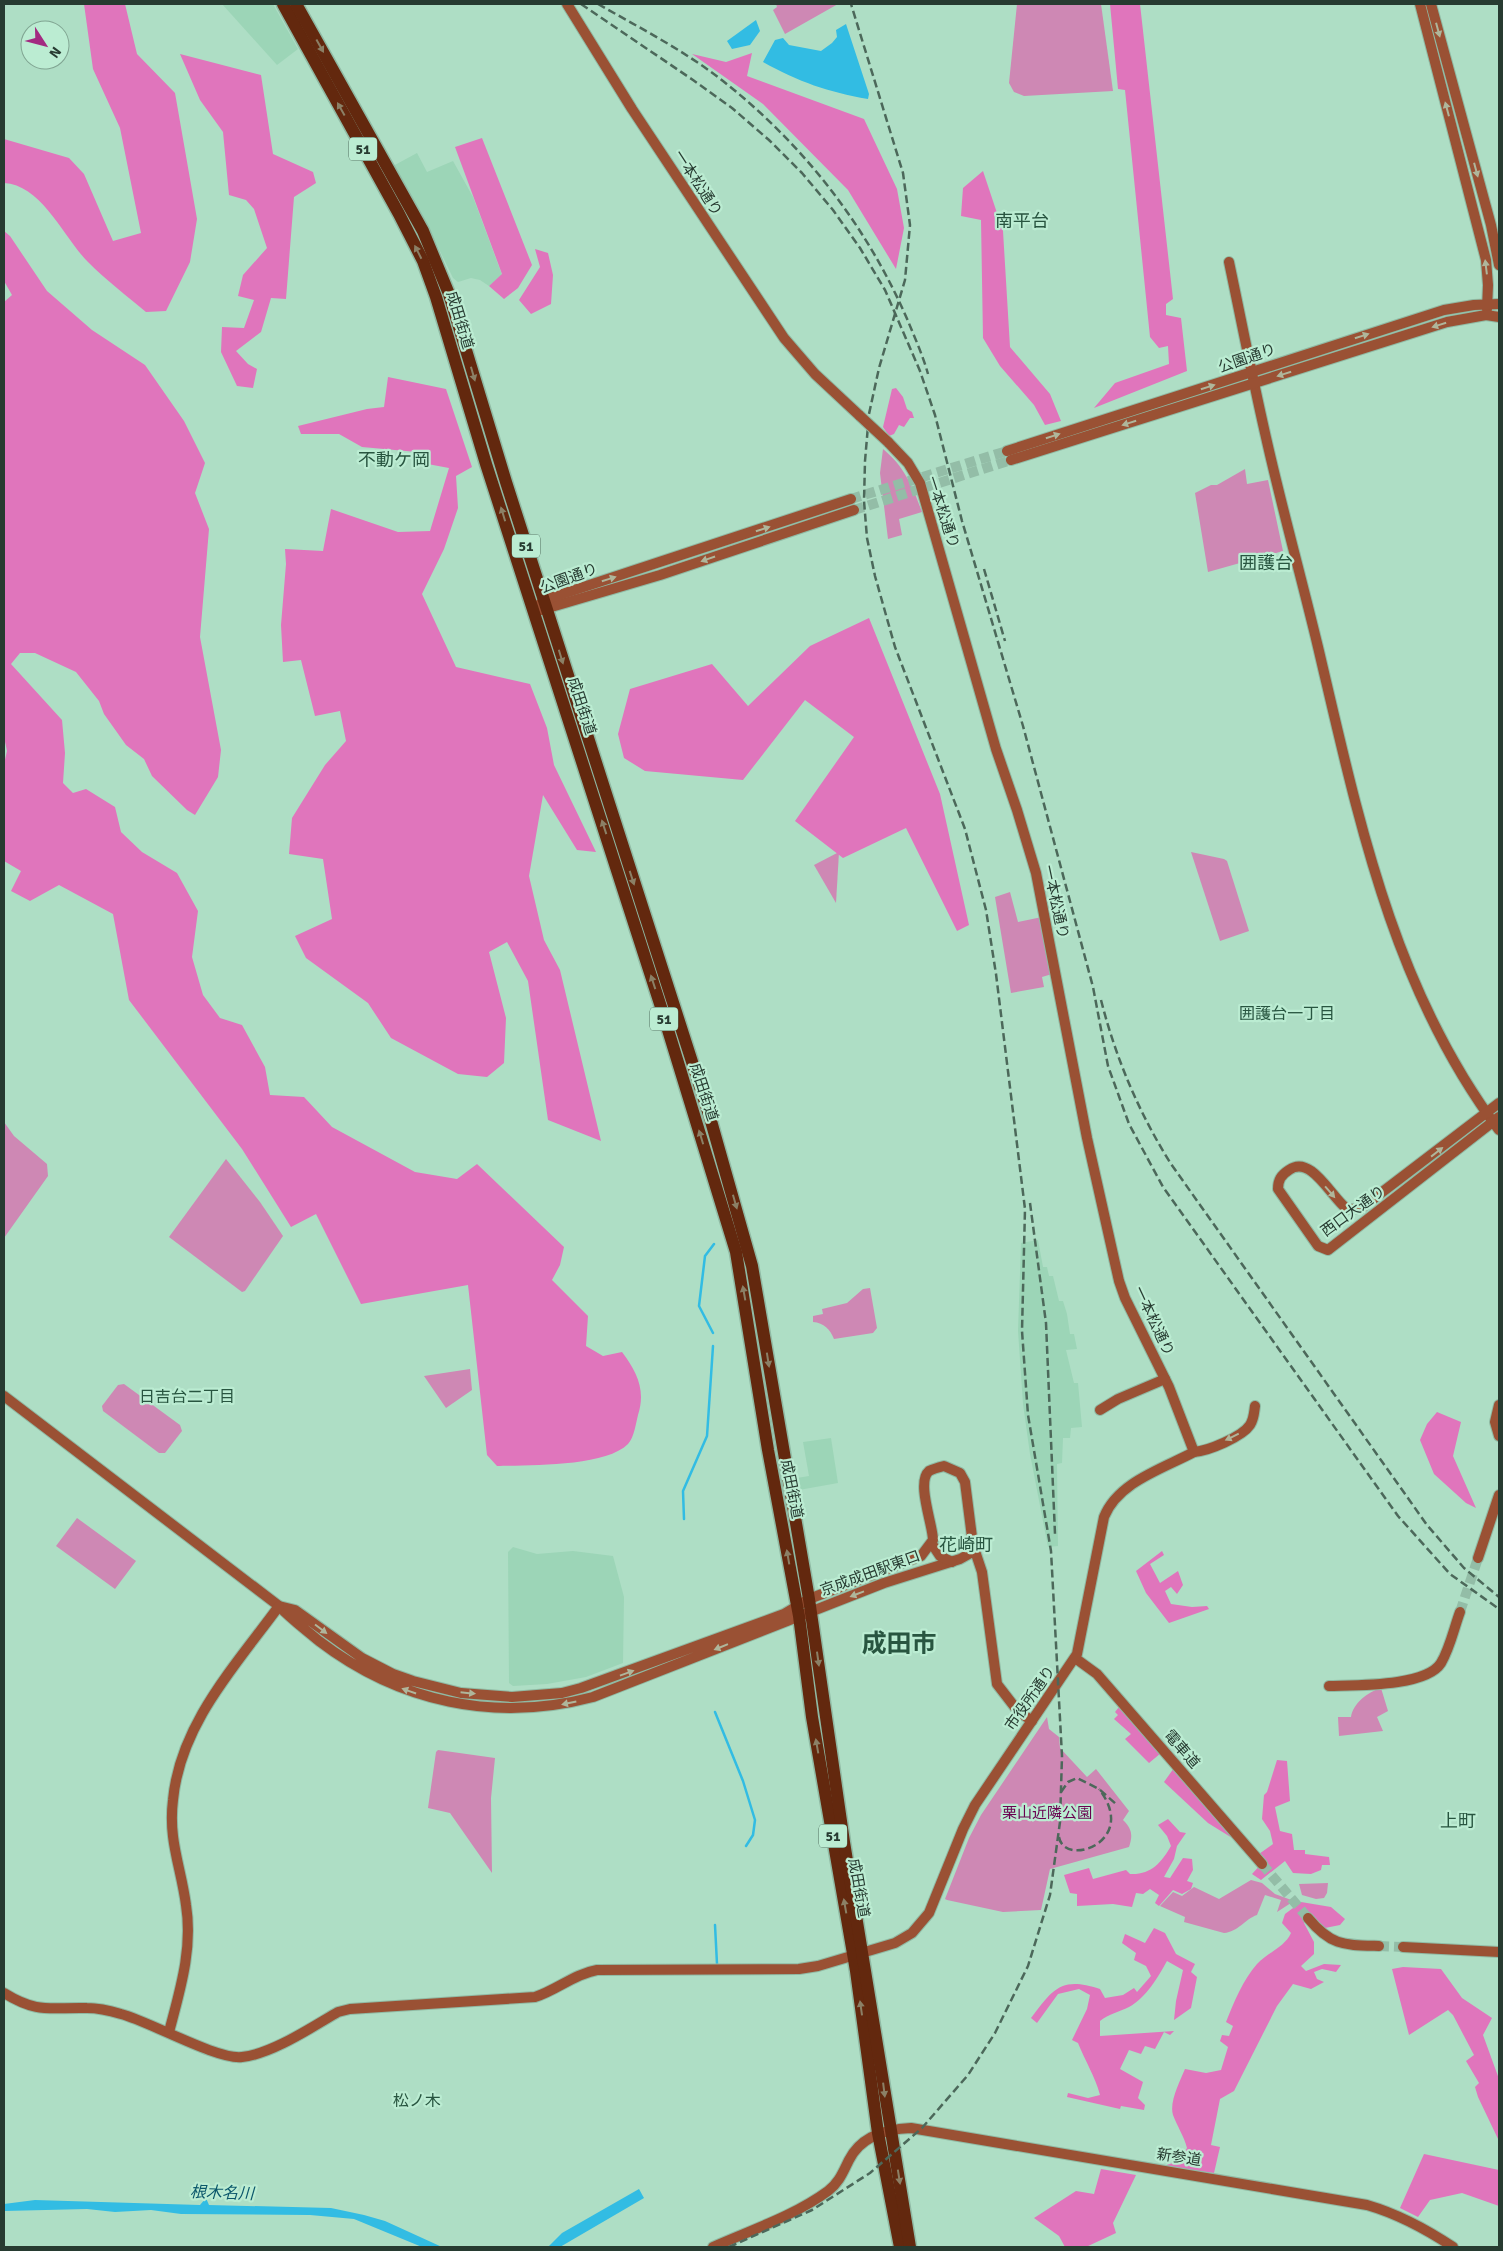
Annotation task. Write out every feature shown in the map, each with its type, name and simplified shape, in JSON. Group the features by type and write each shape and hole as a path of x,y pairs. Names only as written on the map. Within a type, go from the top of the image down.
{"highway":[{"name":"成田街道","path":"283,4 399,214 423,261 436,297 533,611 646,959 736,1252 768,1450 804,1608"},
{"name":"成田街道","path":"296,4 423,231 439,268 457,318 545,605 711,1121 745,1239 756,1286 804,1608 812,1717 891,2129 910,2247"},
{"name":"成田街道","path":"858,1952 878,2133 900,2247"}],"street":[{"name":"一本松通り","path":"566,4 632,109 784,338 815,374 908,463 920,483 994,740 1026,837 1059,988 1087,1138 1119,1281 1124,1298 1165,1379 1194,1452"},
{"path":"1420,4 1486,260 1488,303 1486,315"},
{"path":"1431,4 1491,224 1499,266"},
{"path":"1229,262 1251,372 1355,803 1382,900 1411,976 1434,1024 1495,1120"},
{"name":"公園通り","path":"1499,304 1488,303 1444,310 1251,372 1009,456 1254,383 1447,322 1486,315 1499,316"},
{"name":"公園通り","path":"533,611 545,605 852,505"},
{"name":"西口大通り","path":"1495,1120 1360,1209 1347,1209 1312,1171 1302,1166 1293,1167 1282,1175 1278,1189 1318,1246 1328,1250 1495,1120 1499,1103"},
{"path":"1100,1410 1118,1399 1165,1379"},
{"path":"4,1396 279,1606 289,1617 343,1659 389,1684 436,1699 507,1708 553,1706 593,1697 804,1608"},
{"path":"1499,1405 1495,1422 1499,1436"},
{"name":"市役所通り","path":"4,1993 20,2003 33,2007 56,2010 89,2007 121,2014 222,2054 242,2057 267,2050 338,2012 350,2009 535,1997 554,1989 574,1977 597,1970 799,1968 818,1966 858,1952 895,1943 907,1937 924,1921 934,1902 970,1815 1075,1658 1104,1517 1109,1507 1126,1488 1194,1452 1203,1452 1242,1432 1251,1423 1255,1406"},
{"name":"京成成田駅東口","path":"804,1608 926,1553 932,1544 933,1537 924,1481 930,1471 944,1466 960,1473 964,1478 973,1545"},
{"path":"1478,1558 1499,1495"},
{"path":"932,1544 940,1556 956,1561 968,1559 974,1562 982,1572"},
{"path":"956,1561 969,1554 973,1545"},
{"path":"973,1545 982,1572 997,1684 1017,1710 1032,1721"},
{"name":"京成成田駅東口","path":"804,1608 927,1568 956,1561"},
{"path":"169,2032 182,1983 188,1942 186,1905 173,1850 172,1833 172,1800 179,1766 193,1732 212,1698 279,1606"},
{"path":"1329,1686 1371,1685 1406,1680 1432,1672 1443,1660 1460,1612"},
{"name":"電車道","path":"1075,1658 1096,1674 1262,1864"},
{"path":"1308,1918 1318,1931 1332,1941 1354,1946 1379,1946"},
{"path":"1403,1947 1499,1952"},
{"name":"新参道","path":"878,2133 891,2129 926,2129 1367,2204 1418,2225 1453,2247"},
{"path":"713,2247 795,2210 829,2191 839,2180 856,2150 878,2133"}],"shaded area":[{"path":"84,4 125,4 137,54 175,93 197,219 190,262 166,311 146,312 88,262 51,214 30,193 18,186 4,183 4,139 69,158 84,174 113,241 141,233 120,128 93,69"},
{"path":"222,4 273,4 298,49 277,65"},
{"path":"1110,4 1140,4 1173,299 1166,304 1166,315 1181,318 1187,371 1094,408 1115,383 1169,364 1168,346 1159,348 1150,337 1125,90 1118,89"},
{"path":"752,53 747,76 864,119 897,189 904,228 896,269 848,190 763,104 692,54 726,62"},
{"path":"180,54 261,75 273,154 313,172 316,183 294,197 286,299 271,298 261,332 236,351 248,364 257,369 253,388 237,386 221,352 222,327 244,328 254,300 238,296 243,275 267,248 254,209 246,200 229,195 223,132 200,100"},
{"path":"482,138 532,265 518,288 504,299 489,286 502,274 455,147"},
{"path":"417,153 427,172 453,161 473,197 502,275 489,286 480,280 471,278 458,282 453,278 422,214 393,166"},
{"path":"983,171 1003,231 1010,347 1050,394 1061,421 1045,425 1034,405 1000,366 983,338 981,220 961,216 963,188"},
{"path":"4,231 10,236 47,291 92,330 145,365 184,421 205,463 195,493 209,529 200,637 221,750 218,777 195,815 187,810 152,776 144,759 126,745 104,714 99,701 76,672 35,653 20,653 11,664 62,720 65,753 63,783 73,793 86,789 115,807 121,832 142,852 177,873 198,911 192,957 203,995 220,1018 242,1025 265,1067 270,1095 304,1097 332,1127 415,1172 457,1179 477,1164 564,1247 560,1265 552,1280 588,1316 586,1346 603,1356 622,1352 639,1382 640,1406 633,1434 628,1444 617,1452 585,1461 546,1465 497,1466 487,1455 468,1285 361,1304 316,1214 291,1227 242,1149 129,1000 113,914 59,885 30,901 11,891 21,871 4,861 4,764 7,751 4,737 4,302 12,295 4,281"},
{"path":"535,249 548,253 553,275 551,304 531,314 519,300 540,267"},
{"path":"388,377 446,389 472,467 456,476 458,508 444,549 422,594 456,667 530,684 547,728 554,765 596,852 577,850 543,795 529,876 544,940 560,970 601,1141 548,1120 528,981 507,942 489,952 506,1018 504,1063 487,1077 458,1074 391,1038 368,1003 306,958 295,936 332,919 323,859 289,854 292,818 325,765 346,741 340,711 315,716 301,660 283,662 281,625 286,564 285,549 323,551 331,509 398,532 430,531 449,468 417,462 417,452 362,447 339,434 301,434 298,426 367,409 384,407"},
{"path":"896,388 914,418 910,418 904,427 899,425 894,434 889,436 883,427 892,389"},
{"path":"869,618 940,794 969,925 957,931 906,828 843,858 795,821 854,737 805,700 743,780 645,771 624,758 618,734 630,689 712,664 748,706 810,646"},
{"path":"1038,1240 1043,1267 1047,1267 1049,1276 1053,1276 1059,1301 1063,1301 1067,1314 1070,1334 1074,1334 1077,1349 1066,1350 1074,1383 1078,1383 1082,1427 1071,1428 1070,1438 1063,1438 1062,1463 1057,1464 1058,1546 1048,1547 1030,1454 1023,1404 1018,1331 1021,1243"},
{"path":"1437,1412 1461,1422 1453,1456 1476,1508 1466,1503 1434,1474 1420,1440 1427,1424"},
{"path":"831,1438 838,1483 799,1490 797,1478 809,1476 803,1442"},
{"path":"513,1547 537,1554 573,1551 613,1556 624,1597 623,1663 586,1677 547,1684 513,1686 509,1683 508,1552"},
{"path":"1162,1551 1164,1555 1150,1564 1160,1583 1178,1571 1183,1585 1177,1594 1171,1587 1165,1591 1171,1604 1192,1607 1207,1606 1209,1609 1169,1623 1146,1593 1136,1571"},
{"path":"1119,1707 1161,1753 1149,1763 1125,1739 1131,1734 1114,1719 1118,1715 1115,1712"},
{"path":"1277,1760 1287,1761 1290,1801 1275,1807 1280,1831 1292,1834 1294,1850 1305,1850 1305,1854 1329,1857 1330,1865 1322,1865 1321,1870 1311,1874 1293,1873 1285,1861 1261,1880 1252,1874 1264,1861 1259,1854 1273,1844 1270,1831 1262,1819 1264,1795 1267,1792"},
{"path":"1174,1768 1237,1841 1208,1823 1164,1782"},
{"path":"1168,1819 1180,1832 1186,1833 1177,1846 1174,1859 1164,1877 1170,1878 1183,1858 1192,1859 1193,1870 1187,1881 1193,1883 1191,1889 1182,1894 1173,1890 1159,1906 1155,1903 1159,1895 1150,1889 1143,1894 1136,1893 1132,1907 1113,1904 1077,1906 1077,1894 1070,1893 1064,1875 1089,1868 1093,1879 1126,1870 1130,1874 1137,1874 1150,1870 1159,1863 1171,1846 1167,1836 1158,1825"},
{"path":"1301,1902 1331,1907 1345,1919 1340,1925 1325,1928 1309,1913 1304,1923 1314,1942 1314,1954 1301,1966 1306,1971 1324,1964 1341,1965 1336,1972 1322,1969 1314,1972 1317,1979 1324,1982 1311,1989 1293,1984 1277,2006 1234,2091 1220,2099 1211,2145 1220,2147 1214,2173 1163,2166 1178,2160 1187,2148 1172,2110 1172,2104 1185,2069 1206,2073 1221,2070 1228,2047 1220,2041 1222,2035 1229,2036 1233,2026 1226,2022 1243,1984 1257,1964 1288,1938 1291,1933 1282,1923 1285,1914"},
{"path":"1154,1928 1165,1933 1176,1954 1195,1964 1191,1972 1197,1977 1191,2008 1174,2020 1183,1970 1167,1961 1156,1980 1141,1998 1129,2007 1100,2021 1100,2036 1174,2031 1170,2035 1164,2032 1155,2049 1145,2046 1141,2054 1129,2050 1120,2069 1143,2082 1138,2098 1145,2105 1144,2110 1121,2106 1120,2109 1067,2097 1068,2093 1088,2098 1100,2095 1078,2043 1072,2040 1087,2009 1090,1995 1079,1989 1058,1994 1037,2023 1031,2018 1052,1993 1067,1985 1087,1985 1100,1989 1105,1998 1123,1995 1134,1988 1137,1992 1151,1976 1146,1966 1134,1960 1136,1953 1122,1943 1125,1934 1145,1943"},
{"path":"1403,1967 1441,1969 1462,1998 1492,2018 1483,2035 1499,2079 1499,2141 1478,2097 1475,2087 1479,2083 1466,2061 1474,2055 1453,2015 1448,2010 1409,2035 1392,1969"},
{"path":"1424,2154 1499,2170 1499,2206 1462,2193 1430,2200 1418,2217 1400,2208"},
{"path":"1101,2169 1136,2175 1113,2223 1116,2233 1086,2247 1065,2247 1059,2236 1034,2218 1076,2191 1094,2194"}],"green space":[{"path":"776,4 838,4 785,34 773,10 777,7"},
{"path":"1017,4 1101,4 1113,91 1024,96 1014,92 1009,83"},
{"path":"883,449 897,462 907,478 922,512 899,519 902,535 888,539 880,473"},
{"path":"1245,469 1247,484 1268,480 1283,551 1208,572 1195,493 1211,485 1217,485"},
{"path":"839,852 836,903 814,865"},
{"path":"1191,852 1227,861 1249,931 1220,941"},
{"path":"1010,892 1018,922 1042,917 1052,974 1042,977 1044,987 1011,993 995,897"},
{"path":"4,1122 14,1136 47,1164 48,1176 4,1238"},
{"path":"226,1159 260,1202 283,1236 245,1291 242,1292 169,1237"},
{"path":"870,1288 877,1328 873,1333 834,1339 826,1327 813,1322 813,1316 823,1314 822,1309 847,1303 863,1289"},
{"path":"470,1369 472,1390 446,1408 424,1376"},
{"path":"124,1384 180,1425 182,1431 165,1453 159,1453 103,1411 102,1406 118,1385"},
{"path":"77,1518 136,1561 115,1589 56,1546"},
{"path":"1381,1688 1388,1711 1377,1717 1383,1731 1339,1736 1338,1717 1351,1717 1355,1707 1362,1699 1371,1692"},
{"name":"栗山近隣公園","path":"1047,1717 1049,1729 1059,1737 1060,1748 1087,1777 1096,1769 1129,1811 1123,1820 1131,1832 1129,1847 1050,1869 1041,1910 1003,1912 945,1899 969,1838 981,1815"},
{"path":"438,1750 495,1758 491,1798 492,1873 450,1813 428,1808 436,1752"},
{"path":"1251,1880 1262,1883 1275,1894 1294,1901 1277,1912 1281,1900 1265,1895 1257,1915 1237,1928 1224,1933 1184,1922 1185,1917 1160,1906 1173,1892 1182,1896 1194,1887 1219,1899"},
{"path":"1328,1883 1327,1893 1324,1898 1316,1899 1302,1895 1299,1884"}],"water":[{"path":"756,20 760,31 750,45 732,49 727,41"},
{"path":"846,24 869,94 868,99 814,85 763,62 775,40 783,38 789,45 821,51 837,37 836,30"},
{"path":"639,2189 644,2198 560,2247 548,2247 562,2233"},
{"path":"206,2198 209,2205 331,2208 385,2221 442,2247 422,2247 354,2219 310,2215 181,2214 151,2210 115,2212 87,2209 4,2211 4,2204 35,2200 200,2205"}],"waterway":[{"path":"713,1333 699,1306 705,1256 714,1244"},
{"path":"684,1519 683,1491 707,1436 713,1346"},
{"path":"715,1712 743,1781 755,1820 753,1835 746,1846"},
{"path":"715,1925 717,1964"}],"tunnel":[{"path":"851,499 1007,451"},
{"path":"854,510 1011,460"},
{"path":"1460,1612 1478,1558"},
{"path":"1262,1864 1308,1918"},
{"path":"1379,1946 1403,1947"}],"railway":[{"path":"581,4 732,108 769,140 802,173 833,210 860,248 885,290 920,371 935,415 962,521 1023,726 1093,987 1108,1066 1129,1124 1163,1187 1398,1516 1450,1574 1499,1609"},
{"path":"598,4 662,40 723,81 753,106 806,160 853,220 873,252 892,286 908,321 928,374"},
{"path":"729,2247 812,2210 870,2173 922,2128 968,2075 995,2033 1028,1966 1050,1895 1060,1822 1062,1756 1051,1551 1028,1415 1022,1331 1025,1209 996,974 986,910 965,829 895,647 875,576 867,538 864,501 869,414 879,368 905,280 910,225 903,173 851,4"},
{"path":"984,569 1005,641"},
{"path":"1101,1000 1121,1064 1139,1105 1171,1164 1427,1525 1464,1568 1499,1597"},
{"path":"1030,1203 1046,1323 1055,1534"},
{"path":"1061,1792 1068,1782 1077,1778 1099,1789 1116,1804"},
{"path":"1059,1837 1064,1846 1073,1850 1085,1849 1096,1845 1106,1836 1111,1823 1109,1808 1099,1789"}],"district":[{"name":"南平台","path":"1022,221"},
{"name":"不動ケ岡","path":"394,460"},
{"name":"囲護台","path":"1266,563"},
{"name":"囲護台一丁目","path":"1287,1013"},
{"name":"日吉台二丁目","path":"187,1396"},
{"name":"花崎町","path":"966,1545"},
{"name":"成田市","path":"899,1643"},
{"name":"上町","path":"1458,1821"},
{"name":"松ノ木","path":"417,2100"}],"water label":[{"name":"根木名川","path":"222,2192"}]}
